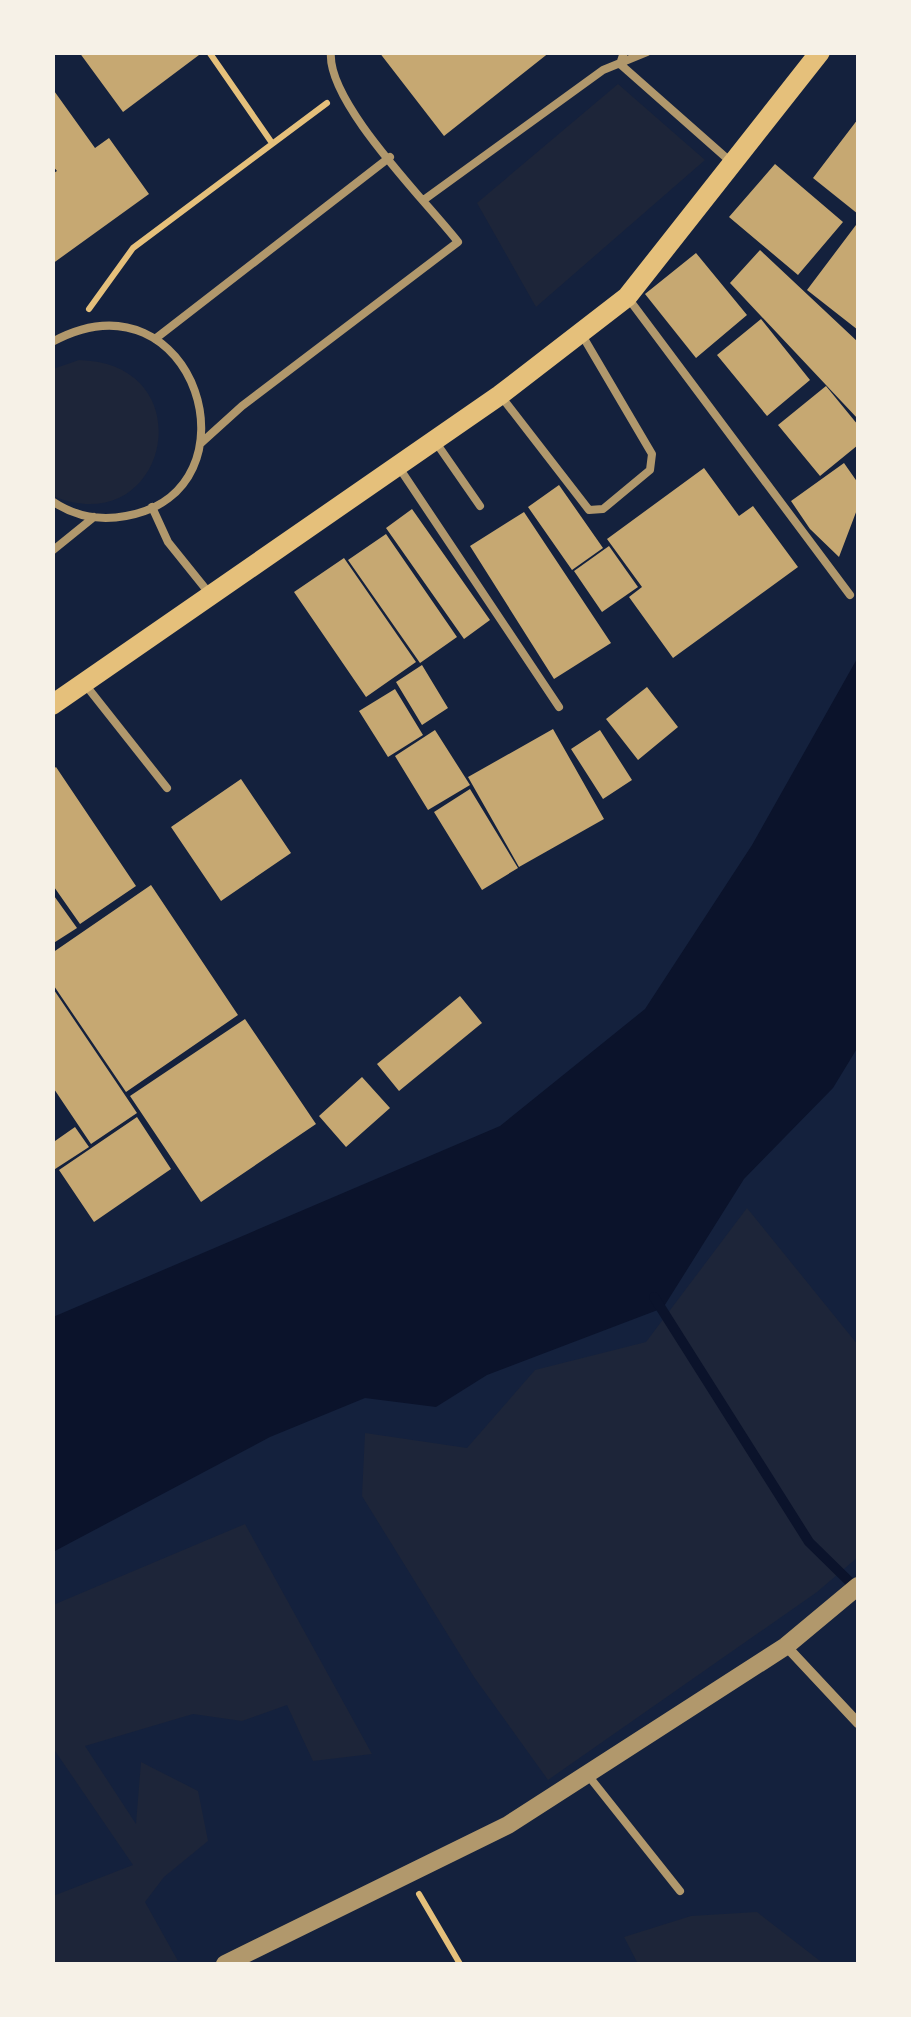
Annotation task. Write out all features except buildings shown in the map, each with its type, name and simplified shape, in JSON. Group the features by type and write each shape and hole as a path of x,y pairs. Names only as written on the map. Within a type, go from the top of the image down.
{"main road":[{"path":"52,706 500,395 627,298 820,52"}],"street":[{"path":"225,1964 508,1825 786,1646 858,1586"},
{"path":"786,1646 858,1724"}],"lane":[{"path":"200,444 242,406 458,242 340,94 330,64 331,52"},
{"path":"620,64 624,52"},
{"path":"425,200 604,70 647,52"},
{"path":"620,64 731,162"},
{"path":"155,339 390,157"},
{"path":"627,298 850,594"},
{"path":"52,342 72,332 114,326 155,339 185,366 195,384 202,414 200,444 183,481 152,507 134,515 94,518 52,501"},
{"path":"500,395 589,510 604,508 627,491 650,470 652,454 582,334"},
{"path":"434,440 480,506"},
{"path":"397,465 559,707"},
{"path":"152,507 168,542 209,594"},
{"path":"52,551 94,518"},
{"path":"84,683 166,788"},
{"path":"587,1774 680,1891"}],"path":[{"path":"209,52 272,143"},
{"path":"72,332 133,248 340,94"},
{"path":"408,1875 460,1964"}],"shaded area":[{"path":"618,84 705,160 536,307 477,203"},
{"path":"79,360 119,369 145,389 157,417 157,447 146,475 124,495 92,504 53,496 53,369"},
{"path":"858,657 858,1047 833,1088 744,1179 663,1308 487,1375 436,1407 365,1398 270,1437 53,1552 53,1317 500,1126 645,1009 752,845"},
{"path":"747,1208 858,1345 858,1557 817,1592 548,1780 474,1677 362,1496 365,1433 467,1448 535,1370 646,1342"},
{"path":"245,1524 372,1754 313,1761 287,1705 242,1721 193,1714 85,1746 136,1824 141,1762 198,1791 208,1841 164,1877 145,1902 178,1961 53,1964 53,1896 133,1865 53,1748 53,1605"},
{"path":"757,1912 824,1964 638,1964 624,1937 691,1916"}],"waterway":[{"path":"654,1297 809,1542 858,1590"}]}
